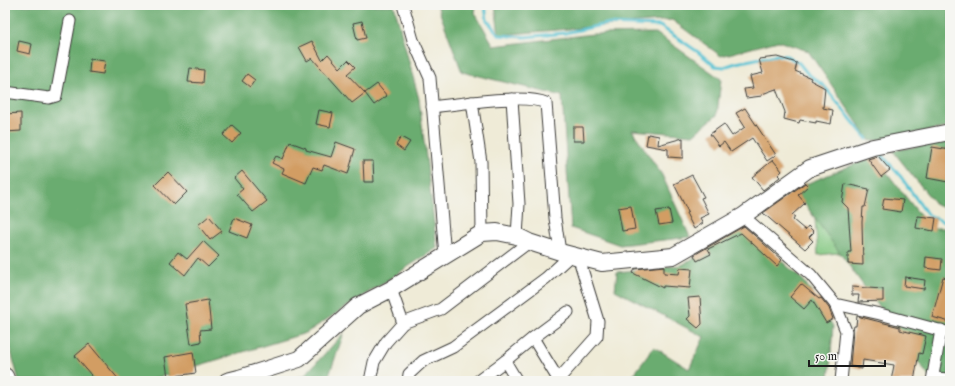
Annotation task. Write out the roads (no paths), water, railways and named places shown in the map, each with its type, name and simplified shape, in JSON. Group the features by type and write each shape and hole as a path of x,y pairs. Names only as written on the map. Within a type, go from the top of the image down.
{"street":[{"path":"403,5 413,40 430,78 445,256"},
{"path":"5,92 49,98 56,96 70,21"},
{"path":"432,107 512,99 541,100 546,103 555,218 598,321 597,336 558,380 533,338"},
{"path":"512,99 519,204 523,239"},
{"path":"472,102 481,162 482,232"},
{"path":"227,381 299,359 358,306 391,289 482,232 497,232 602,263 673,256 743,216 810,168 873,147 950,132"},
{"path":"743,216 811,275 835,304 846,331 841,381"},
{"path":"370,381 374,362 386,342 403,323 440,309 523,239"},
{"path":"408,381 409,374 423,361 453,346 546,278 570,254"},
{"path":"391,289 403,323"},
{"path":"835,304 880,314 945,332 933,379 950,379"},
{"path":"478,381 505,362 533,338 568,312"},
{"path":"505,362 517,381"},
{"path":"5,376 7,381"}],"waterway":[{"path":"485,5 487,20 499,35 525,37 565,33 606,24 660,26 698,52 715,66 724,67 776,55 787,56 799,63 807,73 824,86 867,139"},
{"path":"881,154 901,177 927,214 950,225"}]}
